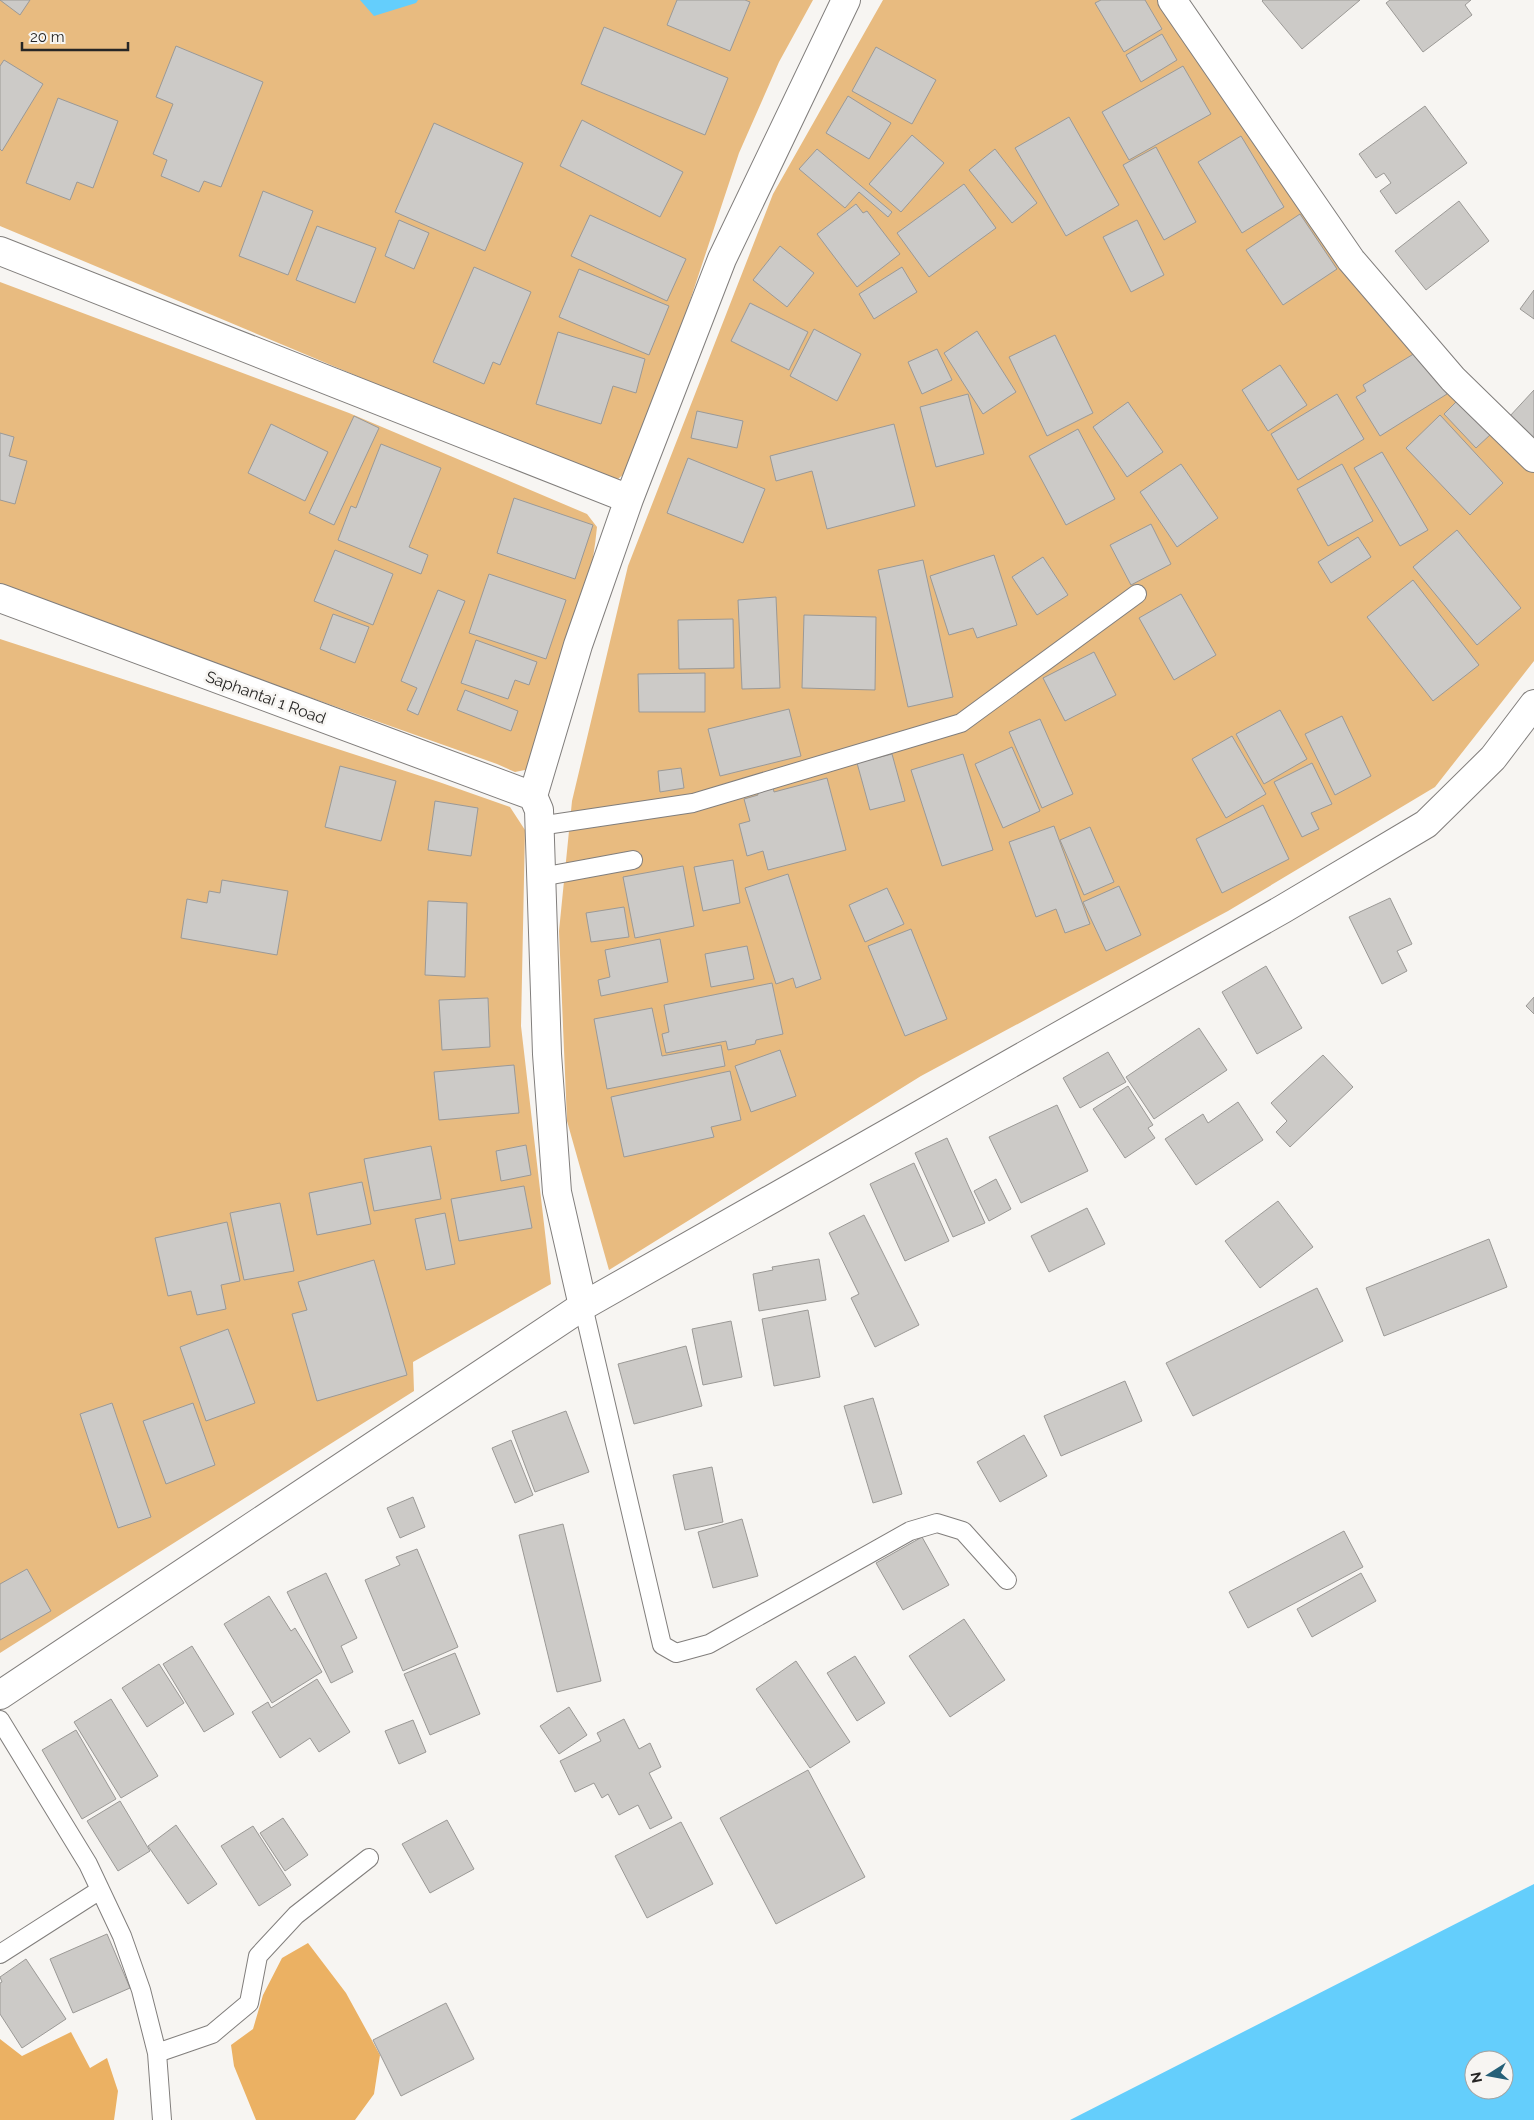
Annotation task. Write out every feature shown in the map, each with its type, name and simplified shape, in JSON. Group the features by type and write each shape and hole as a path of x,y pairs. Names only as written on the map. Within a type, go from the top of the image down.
{"street":[{"path":"583,1306 557,1192 547,1054 539,810 533,796 578,645 629,499 722,259 846,0"},
{"path":"1172,0 1351,260 1453,379 1534,458"},
{"path":"0,251 629,499"},
{"name":"Saphantai 1 Road","path":"0,598 533,796"},
{"path":"0,1695 583,1306 1283,909 1426,824 1493,758 1534,704"}],"lane":[{"path":"539,826 693,803 961,724 1137,594"},
{"path":"541,877 633,860"},
{"path":"583,1306 662,1645 676,1654 709,1644 910,1531 937,1523 963,1531 1007,1580"},
{"path":"0,1720 88,1864 122,1936 141,1990 157,2053 162,2120"},
{"path":"157,2053 212,2034 249,2003 258,1956 296,1915 369,1858"},
{"path":"0,1954 100,1890"}],"shaded area":[{"path":"0,0 813,0 779,62 739,153 670,361 631,468 618,479 581,470 0,226"},
{"path":"883,0 1160,0 1534,470 1534,661 1435,787 1228,911 921,1076 609,1270 567,1121 559,931 572,801 628,566 773,194"},
{"path":"0,282 349,413 587,514 597,527 587,589 571,650 530,769 515,772 0,587"},
{"path":"0,639 439,782 510,807 525,830 521,1026 551,1284 413,1362 414,1391 0,1653"},
{"path":"308,1943 346,1993 380,2055 374,2094 355,2120 256,2120 234,2066 231,2045 253,2029 263,1995 282,1958"},
{"path":"71,2032 90,2068 107,2058 118,2091 114,2120 0,2120 0,2039 22,2056"}],"water":[{"path":"360,0 418,0 416,3 374,16"},
{"path":"1534,1884 1534,2120 1070,2120"}],"building":[{"path":"0,0 30,0 20,15"},
{"path":"677,0 745,0 750,2 730,51 667,25"},
{"path":"1101,0 1145,0 1162,29 1124,52 1095,3"},
{"path":"1263,0 1360,0 1302,49"},
{"path":"1390,0 1471,0 1465,5 1472,15 1423,52 1386,3"},
{"path":"604,27 728,78 705,135 581,84"},
{"path":"1162,34 1177,60 1141,82 1126,55"},
{"path":"176,46 263,82 221,187 204,181 199,192 161,176 167,160 153,154 173,104 156,97"},
{"path":"876,47 936,80 912,124 852,91"},
{"path":"4,60 43,84 2,151 0,149 0,66"},
{"path":"1183,66 1211,114 1129,160 1102,112"},
{"path":"848,96 891,123 869,159 826,133"},
{"path":"58,98 118,121 93,188 77,182 70,200 26,183"},
{"path":"1425,106 1467,163 1396,214 1380,191 1391,183 1384,173 1376,178 1359,154"},
{"path":"1069,117 1119,205 1066,236 1015,148"},
{"path":"582,120 683,172 660,217 560,166"},
{"path":"434,123 523,163 485,251 395,212"},
{"path":"912,135 944,163 901,212 869,184"},
{"path":"1241,136 1284,207 1242,233 1198,162"},
{"path":"1156,147 1196,222 1164,240 1123,165"},
{"path":"817,149 892,212 888,217 859,192 845,208 799,169"},
{"path":"995,149 1037,203 1012,223 969,170"},
{"path":"964,184 996,228 929,277 897,233"},
{"path":"263,191 313,211 288,275 239,256"},
{"path":"1459,201 1489,241 1426,290 1395,251"},
{"path":"856,204 863,213 867,211 900,254 857,287 817,234"},
{"path":"1300,214 1337,269 1283,305 1246,250"},
{"path":"590,215 686,259 667,301 571,256"},
{"path":"399,220 429,233 414,269 385,256"},
{"path":"1137,220 1164,275 1131,292 1103,237"},
{"path":"317,226 376,248 355,303 296,280"},
{"path":"780,246 814,273 787,307 753,280"},
{"path":"474,267 531,292 500,365 493,362 484,384 433,362"},
{"path":"902,267 917,292 874,319 859,294"},
{"path":"579,269 669,306 649,355 559,317"},
{"path":"1534,290 1534,319 1520,309"},
{"path":"750,303 808,332 789,370 731,341"},
{"path":"814,329 861,354 837,401 790,376"},
{"path":"977,331 1016,392 983,414 944,353"},
{"path":"558,332 645,359 636,393 613,386 601,424 536,404"},
{"path":"1055,335 1093,413 1047,436 1009,357"},
{"path":"937,349 952,380 922,394 908,362"},
{"path":"1420,350 1447,394 1380,436 1356,397 1366,391 1363,385"},
{"path":"1280,365 1307,405 1268,431 1242,390"},
{"path":"1534,390 1534,441 1509,417"},
{"path":"968,394 984,454 936,467 920,407"},
{"path":"1337,394 1364,439 1298,480 1271,434"},
{"path":"1459,399 1491,434 1476,448 1444,414"},
{"path":"1128,402 1163,452 1127,477 1093,427"},
{"path":"697,411 743,421 737,448 691,438"},
{"path":"1440,415 1503,483 1470,515 1406,448"},
{"path":"354,416 379,428 334,525 309,513"},
{"path":"271,424 328,452 305,501 248,473"},
{"path":"894,424 915,506 827,529 812,471 776,481 770,456"},
{"path":"1078,429 1115,499 1066,525 1029,456"},
{"path":"0,433 14,437 9,456 27,461 15,504 0,500"},
{"path":"381,444 441,468 409,547 428,555 421,574 338,540 351,506 356,508"},
{"path":"1382,452 1428,530 1400,546 1354,468"},
{"path":"688,458 765,489 743,543 667,513"},
{"path":"1181,464 1218,518 1177,547 1140,492"},
{"path":"1342,464 1373,521 1328,546 1297,489"},
{"path":"514,498 593,525 575,579 497,553"},
{"path":"1151,524 1171,564 1131,585 1110,545"},
{"path":"1457,530 1521,608 1477,645 1413,567"},
{"path":"1358,537 1371,557 1331,583 1318,562"},
{"path":"335,550 393,574 373,625 314,601"},
{"path":"994,555 1017,625 977,638 973,628 949,635 930,576"},
{"path":"1043,557 1068,595 1037,615 1012,577"},
{"path":"923,560 953,697 908,707 878,570"},
{"path":"489,574 566,600 546,659 469,633"},
{"path":"1413,580 1479,665 1433,701 1367,617"},
{"path":"438,590 465,601 418,715 407,710 417,688 401,681"},
{"path":"1181,594 1216,655 1174,680 1139,618"},
{"path":"776,597 780,688 742,689 738,600"},
{"path":"333,614 369,627 355,663 320,649"},
{"path":"804,615 876,617 875,690 802,688"},
{"path":"733,619 734,668 679,669 678,620"},
{"path":"476,640 537,662 529,685 515,680 508,699 461,683"},
{"path":"1094,652 1116,695 1065,721 1043,678"},
{"path":"705,673 705,712 639,712 638,674"},
{"path":"465,690 518,711 511,731 457,710"},
{"path":"789,709 801,756 720,776 708,729"},
{"path":"1280,710 1307,759 1264,784 1236,734"},
{"path":"1342,716 1371,776 1335,795 1305,734"},
{"path":"1040,719 1073,794 1042,808 1009,732"},
{"path":"1232,736 1266,794 1226,818 1192,759"},
{"path":"1012,747 1040,811 1003,828 975,764"},
{"path":"892,754 905,801 870,810 857,763"},
{"path":"963,754 993,850 942,866 911,770"},
{"path":"1312,763 1332,804 1311,813 1319,829 1302,837 1274,782"},
{"path":"340,766 396,781 381,841 325,827"},
{"path":"681,768 684,788 660,792 658,771"},
{"path":"827,778 846,850 768,870 763,851 747,856 739,824 750,821 744,799 758,795 757,791 773,787 774,792"},
{"path":"435,801 478,808 471,856 428,850"},
{"path":"1263,805 1289,859 1222,893 1196,839"},
{"path":"1054,826 1090,924 1065,933 1056,909 1036,917 1009,842"},
{"path":"1090,827 1114,882 1084,895 1060,840"},
{"path":"733,860 740,903 703,911 694,867"},
{"path":"683,866 694,926 635,938 623,877"},
{"path":"788,874 821,979 796,988 793,978 776,984 745,888"},
{"path":"222,880 288,891 277,955 181,938 187,899 207,903 209,891 220,893"},
{"path":"1119,886 1141,935 1106,951 1083,902"},
{"path":"887,888 904,924 865,942 849,905"},
{"path":"1390,898 1412,944 1397,951 1407,971 1382,984 1349,917"},
{"path":"428,901 467,903 465,977 425,975"},
{"path":"624,907 629,937 591,942 586,913"},
{"path":"911,929 947,1019 905,1036 868,946"},
{"path":"660,939 668,982 601,996 598,980 610,977 605,950"},
{"path":"747,946 754,979 711,987 705,954"},
{"path":"1266,966 1302,1028 1257,1054 1222,992"},
{"path":"772,983 783,1034 756,1040 755,1044 728,1050 726,1041 666,1053 662,1034 669,1032 664,1005"},
{"path":"1534,997 1534,1014 1526,1006"},
{"path":"488,998 490,1047 442,1050 439,1000"},
{"path":"652,1008 662,1056 721,1045 725,1066 607,1089 594,1019"},
{"path":"1199,1028 1227,1070 1154,1119 1126,1077"},
{"path":"780,1050 796,1096 751,1112 735,1066"},
{"path":"1108,1052 1126,1082 1080,1108 1063,1078"},
{"path":"1323,1055 1353,1087 1290,1147 1276,1132 1287,1121 1271,1103"},
{"path":"514,1065 519,1113 439,1120 434,1072"},
{"path":"730,1071 741,1120 711,1127 714,1137 624,1157 611,1097"},
{"path":"1128,1086 1153,1125 1148,1128 1155,1138 1125,1158 1093,1109"},
{"path":"1238,1102 1263,1140 1196,1185 1165,1139 1203,1114 1208,1123"},
{"path":"1057,1105 1088,1171 1021,1203 989,1137"},
{"path":"947,1138 985,1223 953,1237 915,1153"},
{"path":"526,1145 531,1175 501,1181 496,1151"},
{"path":"431,1146 441,1199 374,1211 364,1159"},
{"path":"914,1163 949,1241 905,1261 870,1184"},
{"path":"996,1179 1011,1209 989,1221 974,1191"},
{"path":"362,1182 371,1224 317,1235 309,1193"},
{"path":"524,1186 532,1228 459,1241 451,1199"},
{"path":"1278,1201 1313,1247 1260,1288 1225,1241"},
{"path":"280,1203 294,1271 244,1280 230,1213"},
{"path":"1087,1208 1105,1244 1049,1272 1031,1236"},
{"path":"445,1213 455,1264 426,1270 415,1219"},
{"path":"864,1215 919,1325 875,1347 851,1298 859,1294 829,1233"},
{"path":"227,1222 240,1281 221,1285 226,1309 197,1315 191,1291 168,1296 155,1238"},
{"path":"1489,1239 1507,1287 1384,1336 1366,1288"},
{"path":"819,1259 826,1300 759,1311 753,1274 773,1270 772,1267"},
{"path":"374,1260 407,1375 317,1401 292,1314 307,1310 298,1282"},
{"path":"1317,1288 1343,1341 1193,1416 1166,1363"},
{"path":"808,1310 820,1377 774,1386 762,1319"},
{"path":"731,1321 742,1377 703,1385 692,1329"},
{"path":"228,1329 255,1403 206,1421 180,1347"},
{"path":"686,1346 702,1406 634,1424 618,1364"},
{"path":"1125,1381 1142,1421 1061,1456 1044,1416"},
{"path":"873,1398 902,1494 873,1503 844,1406"},
{"path":"112,1403 151,1517 118,1528 80,1414"},
{"path":"193,1403 215,1465 166,1484 143,1421"},
{"path":"566,1411 589,1472 535,1492 512,1431"},
{"path":"1024,1435 1047,1476 1000,1502 977,1462"},
{"path":"511,1440 533,1495 515,1503 492,1448"},
{"path":"712,1467 723,1522 685,1530 673,1475"},
{"path":"413,1497 425,1527 400,1538 387,1508"},
{"path":"742,1519 758,1576 713,1588 698,1532"},
{"path":"563,1524 601,1681 557,1692 519,1535"},
{"path":"1344,1531 1363,1567 1248,1628 1229,1592"},
{"path":"922,1537 949,1585 903,1610 876,1563"},
{"path":"417,1549 458,1647 403,1671 365,1580 400,1565 396,1557"},
{"path":"27,1569 51,1611 0,1640 0,1584"},
{"path":"326,1573 357,1638 341,1646 353,1672 331,1683 287,1592"},
{"path":"1361,1573 1376,1601 1312,1637 1297,1609"},
{"path":"269,1596 291,1631 295,1628 322,1672 272,1703 224,1624"},
{"path":"964,1619 1005,1680 950,1717 909,1656"},
{"path":"192,1646 234,1714 204,1732 163,1664"},
{"path":"455,1653 480,1714 430,1735 404,1674"},
{"path":"855,1656 885,1703 857,1721 827,1673"},
{"path":"796,1661 850,1742 810,1768 756,1689"},
{"path":"159,1664 184,1703 147,1727 122,1688"},
{"path":"317,1679 350,1732 319,1752 310,1738 280,1758 252,1712 268,1702 271,1708"},
{"path":"111,1699 158,1776 121,1798 74,1722"},
{"path":"569,1707 587,1735 559,1754 540,1726"},
{"path":"624,1719 639,1749 650,1743 661,1767 649,1773 672,1818 650,1829 638,1805 619,1815 608,1794 602,1798 594,1783 575,1792 560,1761 601,1741 597,1733"},
{"path":"413,1720 426,1752 399,1764 385,1731"},
{"path":"76,1730 116,1799 82,1819 42,1750"},
{"path":"808,1770 865,1877 776,1924 720,1818"},
{"path":"120,1801 150,1851 118,1871 87,1821"},
{"path":"283,1818 308,1855 285,1871 260,1833"},
{"path":"447,1820 474,1869 430,1893 402,1844"},
{"path":"681,1822 713,1884 647,1918 615,1856"},
{"path":"176,1825 217,1884 188,1904 148,1846"},
{"path":"253,1826 291,1885 259,1906 221,1846"},
{"path":"107,1934 130,1988 73,2013 50,1959"},
{"path":"26,1959 66,2019 22,2048 0,2014 0,1983 2,1982 0,1977"},
{"path":"446,2003 474,2059 401,2096 373,2040"}]}
